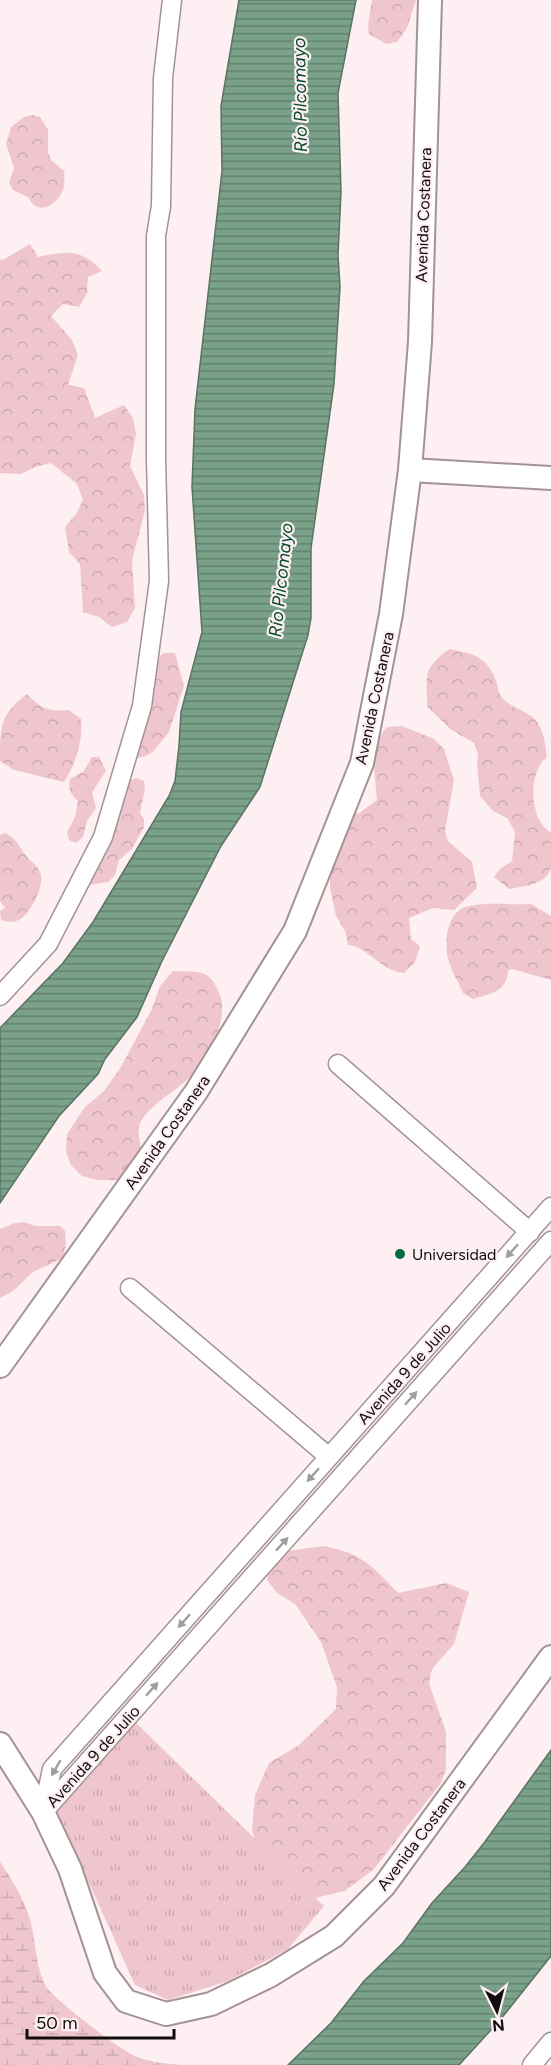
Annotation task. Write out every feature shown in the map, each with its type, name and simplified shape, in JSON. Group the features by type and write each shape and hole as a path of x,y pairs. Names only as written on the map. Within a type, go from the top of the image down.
{"street":[{"path":"0,996 48,944 103,837 142,706 159,581 156,459 156,236 161,206 163,78 172,0"},
{"name":"Avenida Costanera","path":"0,1366 196,1092 295,930 362,763 391,614 410,470 420,342 430,0"},
{"path":"410,470 551,478"},
{"path":"338,1064 530,1232"},
{"name":"Avenida 9 de Julio","path":"43,1812 52,1768 551,1207"},
{"name":"Avenida 9 de Julio","path":"43,1812 551,1241"},
{"path":"130,1288 329,1457"},
{"path":"433,1340 450,1355"},
{"name":"Avenida Costanera","path":"0,1744 43,1812 70,1869 105,1973 126,2001 166,2013 211,2004 271,1975 334,1936 384,1886 551,1657"},
{"path":"532,2065 551,2042"}],"green space":[{"path":"372,0 416,0 407,28 397,42 386,44 369,34"},
{"path":"32,115 40,117 48,130 48,153 52,161 64,171 61,194 53,203 44,208 35,206 28,197 13,190 9,182 14,168 6,144 11,127 24,117"},
{"path":"30,244 38,257 57,253 73,253 87,258 102,271 88,277 87,293 79,307 63,304 51,316 72,340 78,355 68,385 84,388 95,418 124,405 133,418 136,434 130,466 144,495 145,510 132,561 135,608 127,622 112,627 99,617 83,612 80,564 69,552 65,527 76,514 83,500 77,484 51,463 21,474 0,473 0,259 3,260"},
{"path":"449,649 476,656 486,663 502,698 530,715 538,723 543,734 547,757 537,770 534,798 537,816 551,833 551,867 545,878 534,884 509,889 494,877 500,869 512,861 515,832 507,818 493,811 480,796 478,753 474,743 450,729 427,706 428,673 434,662"},
{"path":"164,653 175,653 184,686 169,732 153,752 137,758 130,752 158,659"},
{"path":"27,694 46,708 69,710 81,719 78,752 64,782 14,770 0,761 3,722 11,708"},
{"path":"402,726 434,739 444,749 454,780 445,831 448,841 472,862 477,888 454,910 433,908 409,918 411,939 420,946 415,962 404,973 388,968 363,950 348,945 345,931 336,916 330,888 330,866 351,815 359,813 377,800 374,761 381,735 387,727"},
{"path":"92,757 99,757 106,771 92,792 96,808 87,821 83,837 76,843 69,840 67,832 75,817 78,801 70,791 70,779 84,771"},
{"path":"137,778 144,781 145,789 140,813 144,819 144,827 132,849 119,860 115,875 108,882 90,885 84,880 122,782"},
{"path":"5,833 16,841 41,875 38,893 32,906 23,917 12,922 1,920 0,911 5,908 0,901 0,835"},
{"path":"531,904 551,916 551,980 512,969 508,971 504,984 497,991 473,999 463,993 447,954 448,932 457,912 463,908 478,905"},
{"path":"173,971 202,973 216,986 222,1005 222,1016 215,1040 196,1071 151,1108 141,1121 140,1152 122,1180 98,1180 82,1176 71,1165 66,1152 67,1134 85,1107 104,1091 121,1067 152,1009 160,986"},
{"path":"24,1222 35,1226 60,1226 65,1231 66,1243 63,1258 33,1272 13,1291 0,1298 0,1229"},
{"path":"324,1546 348,1553 366,1562 398,1593 446,1583 469,1592 454,1644 432,1669 429,1683 446,1732 446,1769 441,1783 374,1869 345,1891 307,1900 260,1859 252,1830 255,1795 269,1763 299,1745 336,1709 337,1687 321,1642 295,1604 277,1593 267,1580 269,1566 280,1552"},
{"path":"131,1718 324,1906 288,1949 228,1981 168,2000 135,1985 56,1810"},
{"path":"0,1862 27,1912 42,1978 51,1992 86,2023 133,2055 151,2061 183,2065 0,2065"}],"water":[{"name":"Río Pilcomayo","path":"239,0 356,0 338,93 341,192 338,255 340,287 334,384 311,548 311,618 308,635 260,787 221,846 162,961 137,1017 105,1059 98,1074 59,1116 0,1203 0,1028 63,963 93,922 169,796 175,781 181,712 202,632 192,487 195,409 222,171 221,106"},
{"path":"551,1750 551,1956 500,2020 459,2065 288,2065 331,2023 364,1981 403,1943 432,1903 484,1843"}],"place":[{"name":"Universidad","path":"400,1254"}]}
